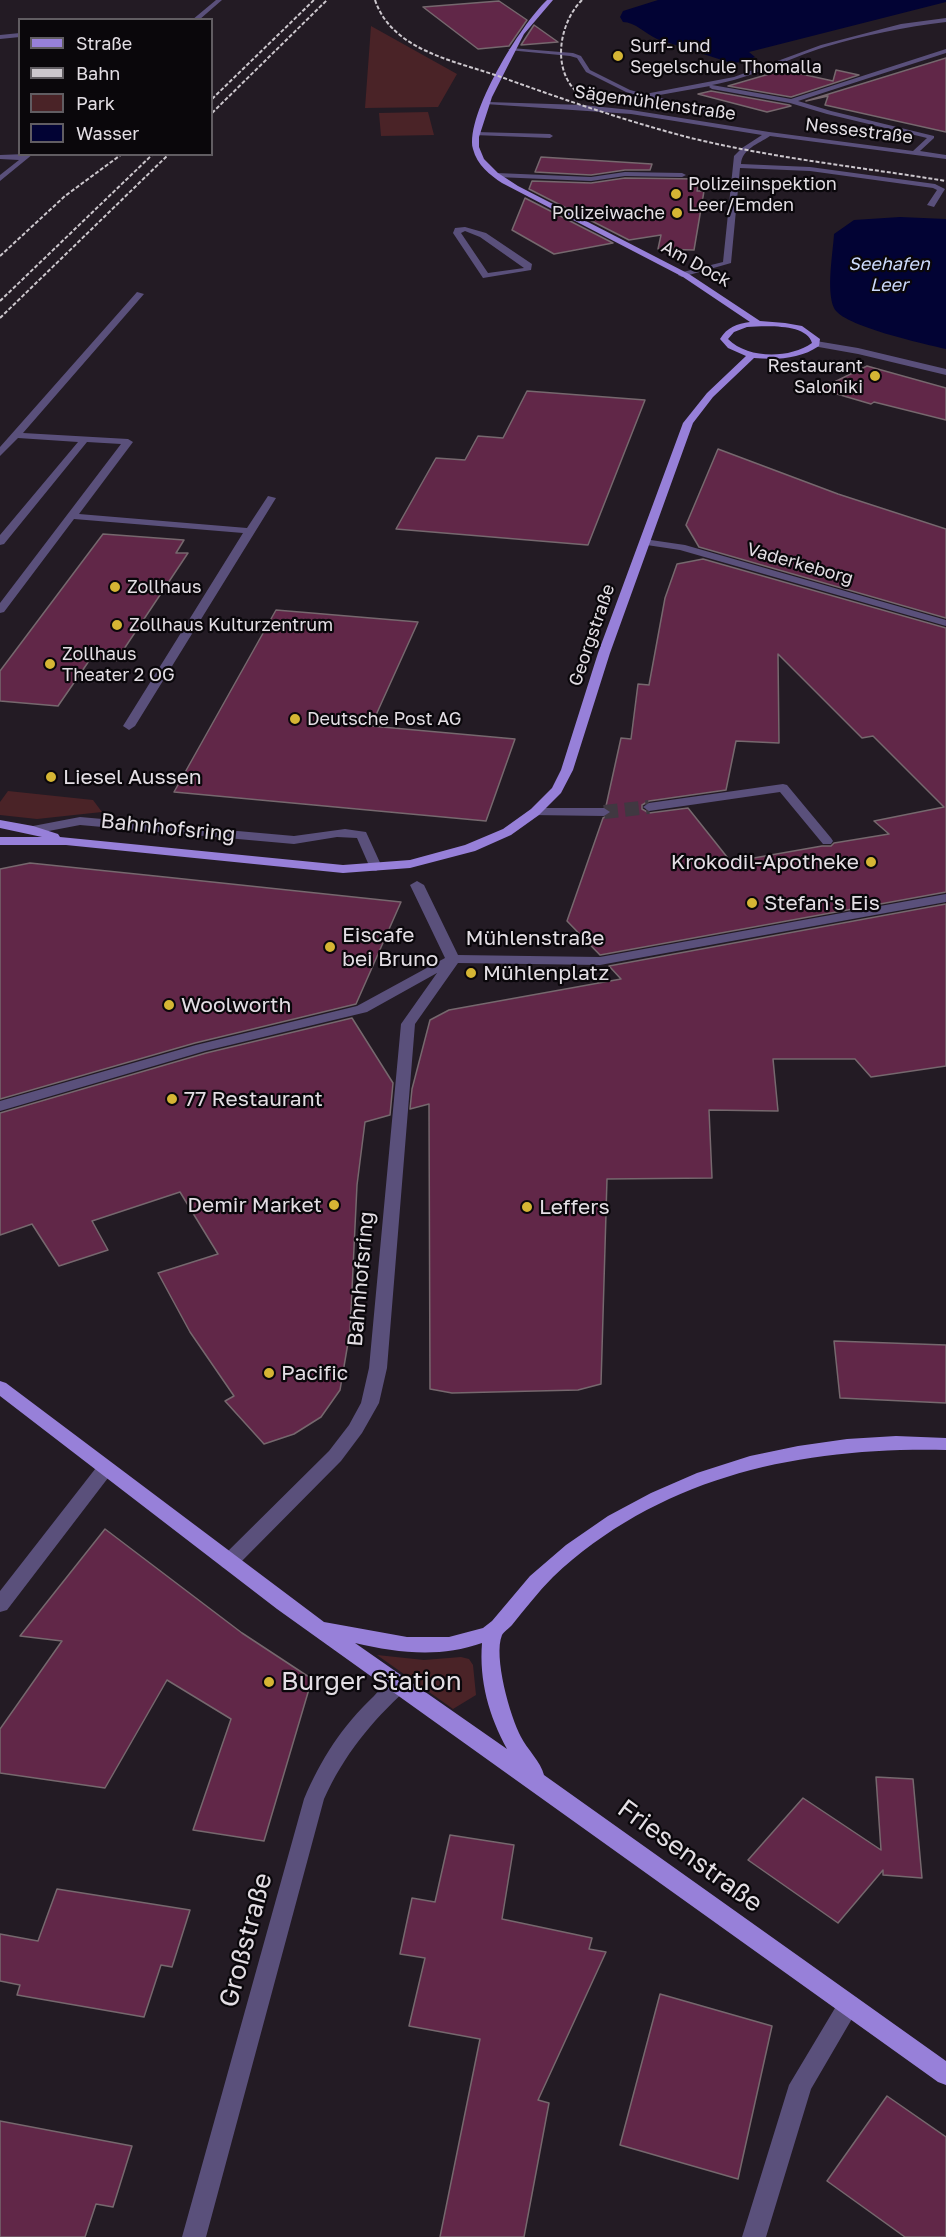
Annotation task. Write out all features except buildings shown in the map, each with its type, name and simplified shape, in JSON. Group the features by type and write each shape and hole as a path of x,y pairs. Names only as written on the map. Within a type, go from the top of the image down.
{"main road":[{"path":"476,134 511,50 535,14 550,0"},
{"name":"Am Dock","path":"476,134 478,154 482,162 497,176 722,296 758,324"},
{"path":"758,324 780,324 801,329 814,336 816,344 810,350 793,355 753,354 732,348 724,339 726,333 735,328 758,324"},
{"name":"Georgstraße","path":"410,864 485,842 507,832 535,812 556,790 567,770 604,653 668,471 688,423 718,386 753,354"},
{"name":"Bahnhofsring","path":"0,824 33,830 66,841"},
{"name":"Bahnhofsring","path":"0,841 66,841 302,866 376,867 410,864"},
{"path":"0,1387 316,1627 399,1684"},
{"path":"316,1627 391,1644 422,1646 458,1642 493,1632 526,1592 573,1550 618,1519 667,1493 760,1459 808,1449 864,1443 946,1444"},
{"path":"493,1632 491,1676 498,1706 517,1751 543,1786"},
{"name":"Friesenstraße","path":"399,1684 946,2074"}],"street":[{"path":"197,18 219,0"},
{"path":"643,96 735,79 823,46 901,26 946,20"},
{"path":"0,37 18,35"},
{"name":"Sägemühlenstraße","path":"511,50 563,53 579,57 588,71 643,96 709,113"},
{"path":"791,101 946,51"},
{"path":"700,85 791,101 829,113 936,137 914,153"},
{"name":"Sägemühlenstraße","path":"488,104 583,107 631,112 769,134"},
{"path":"476,134 550,136"},
{"path":"682,275 727,262 738,156 744,149 769,134"},
{"name":"Nessestraße","path":"769,134 946,157"},
{"path":"0,157 27,156"},
{"path":"0,179 27,156"},
{"path":"737,166 810,169 935,186 941,189 931,205"},
{"path":"497,176 591,179 625,174 682,175"},
{"path":"458,230 475,231 530,266 527,270 486,276 462,242 457,233 458,230"},
{"path":"0,453 140,294"},
{"path":"816,344 858,351 946,372"},
{"path":"0,610 128,442 16,435"},
{"path":"0,542 84,440"},
{"path":"129,726 271,498"},
{"path":"70,516 250,531"},
{"name":"Vaderkeborg","path":"644,542 681,547 946,623"},
{"path":"649,807 783,788 826,841"},
{"path":"535,812 604,812"},
{"path":"33,830 80,821 294,840 309,839 340,831 352,832 362,835 376,867"},
{"path":"417,885 453,959"},
{"name":"Mühlenstraße","path":"0,1106 201,1048 362,1009 453,959 600,961 946,898"},
{"name":"Bahnhofsring","path":"229,1562 335,1456 356,1429 370,1403 378,1368 408,1024 453,959"},
{"path":"0,1605 105,1469"},
{"name":"Großstraße","path":"194,2237 314,1799 327,1767 346,1737 399,1684"},
{"path":"754,2237 801,2085 849,2005"}],"green space":[{"path":"371,26 457,74 438,107 365,108"},
{"path":"428,112 434,135 381,136 379,113"},
{"path":"8,791 93,800 102,812 37,819 0,815 0,802"},
{"path":"377,1655 424,1660 461,1657 469,1659 473,1665 476,1695 453,1709"}],"water":[{"path":"658,0 946,0 946,2 749,52 755,57 731,63 657,39 636,26 623,22 620,17 623,11"},
{"name":"Seehafen Leer","path":"900,217 946,219 946,349 867,328 840,315 834,308 830,282 834,234 854,220"}],"tunnel":[{"path":"604,812 649,807"}],"railway":[{"path":"213,98 314,0"},
{"path":"213,112 327,0"},
{"path":"375,0 383,17 396,31 410,43 428,52 616,116 687,137 751,151 946,181"},
{"path":"582,0 564,30 561,55 563,67 566,78 573,88 582,96 601,106"},
{"path":"0,256 65,196 119,156"},
{"path":"0,301 151,156"},
{"path":"0,318 167,156"}],"place":[{"name":"Surf- und Segelschule Thomalla","path":"618,56"},
{"name":"Polizeiinspektion Leer/Emden","path":"676,194"},
{"name":"Polizeiwache","path":"677,213"},
{"name":"Restaurant Saloniki","path":"875,376"},
{"name":"Zollhaus","path":"115,587"},
{"name":"Zollhaus Kulturzentrum","path":"117,625"},
{"name":"Zollhaus Theater 2 OG","path":"50,664"},
{"name":"Deutsche Post AG","path":"295,719"},
{"name":"Liesel Aussen","path":"51,777"},
{"name":"Krokodil-Apotheke","path":"871,862"},
{"name":"Stefan's Eis","path":"752,903"},
{"name":"Eiscafe bei Bruno","path":"330,947"},
{"name":"Mühlenplatz","path":"471,973"},
{"name":"Woolworth","path":"169,1005"},
{"name":"77 Restaurant","path":"172,1099"},
{"name":"Demir Market","path":"334,1205"},
{"name":"Leffers","path":"527,1207"},
{"name":"Pacific","path":"269,1373"},
{"name":"Burger Station","path":"269,1682"}]}
